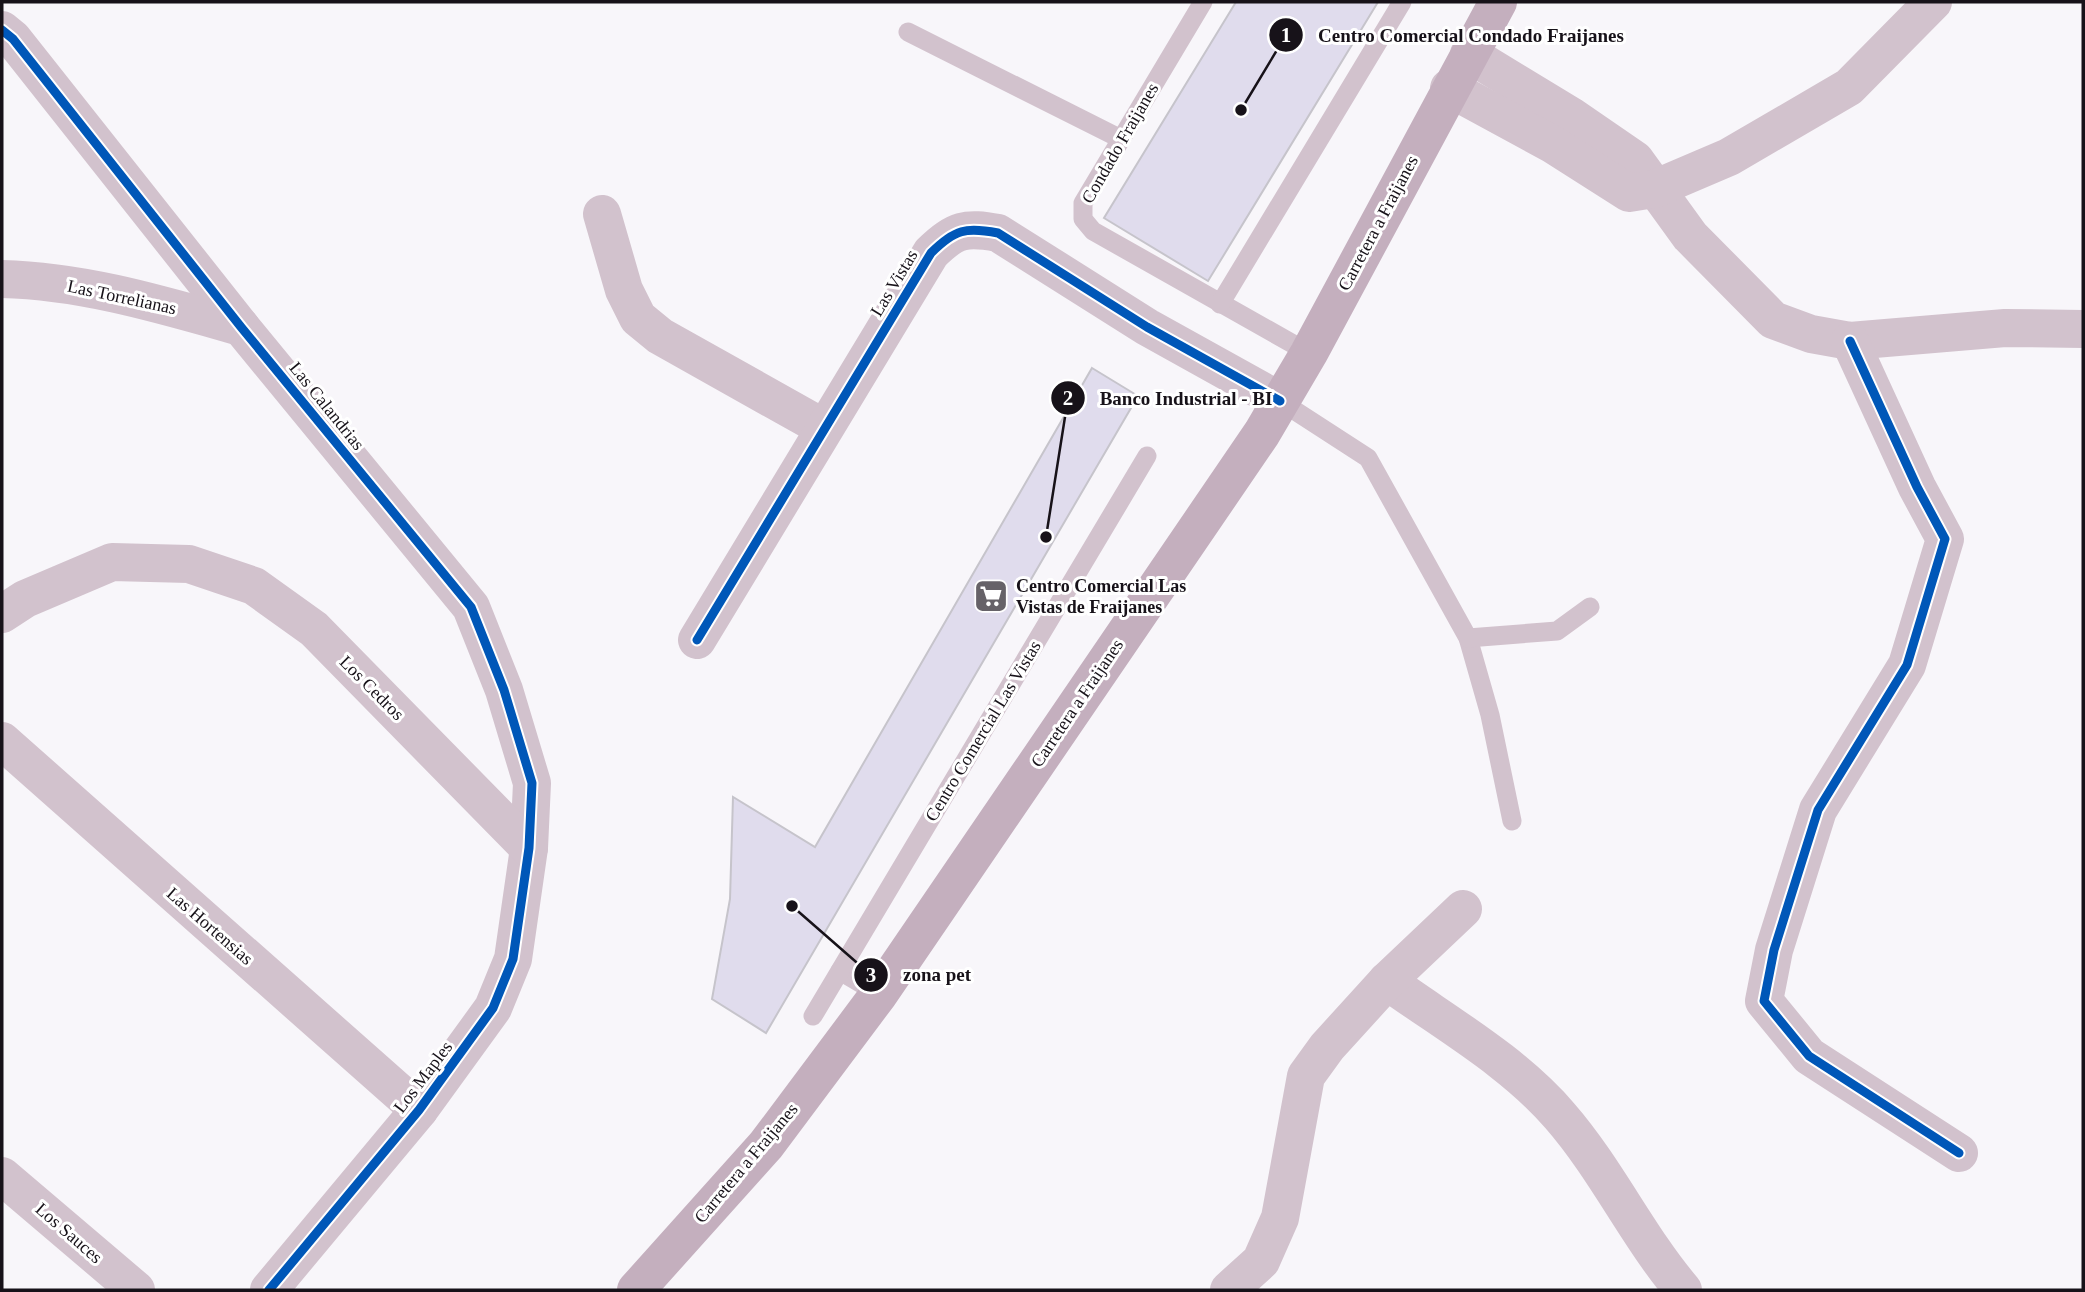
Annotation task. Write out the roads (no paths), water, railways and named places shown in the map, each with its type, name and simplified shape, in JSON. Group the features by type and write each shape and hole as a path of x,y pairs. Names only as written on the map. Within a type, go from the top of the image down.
{"main road":[{"name":"Carretera a Fraijanes","path":"636,1290 766,1145 880,994 1262,433 1309,353 1449,88 1498,2"}],"street":[{"path":"1449,88 1552,144 1629,193 1654,188 1729,158 1849,87 1933,2"},
{"name":"Las Calandrias","path":"5,35 471,607 504,690 531,783 529,848"},
{"path":"1469,54 1571,116 1635,160 1689,236 1773,320 1811,334 1850,341 2005,328 2083,329"},
{"path":"602,214 624,290 638,318 660,336 824,428"},
{"name":"Las Vistas","path":"698,640 930,253 946,238 970,228 998,233 1147,327 1280,401"},
{"name":"Las Torrelianas","path":"2,279 42,280 142,299 241,327"},
{"path":"1850,341 1917,487 1945,539 1907,665 1818,810 1774,950 1764,1001 1809,1056 1959,1153"},
{"name":"Los Cedros","path":"2,614 25,599 112,562 189,564 254,586 314,629 529,848"},
{"name":"Las Hortensias","path":"2,741 419,1110"},
{"name":"Los Maples","path":"270,1290 419,1110 493,1008 513,960 529,848"},
{"path":"1228,1290 1261,1261 1280,1218 1306,1076 1326,1047 1387,981 1463,909"},
{"path":"1387,981 1519,1077 1559,1114 1604,1172 1661,1264 1684,1290"},
{"name":"Los Sauces","path":"2,1176 135,1290"}],"lane":[{"name":"Condado Fraijanes","path":"1203,2 1119,138 1083,203 1085,224 1309,353"},
{"path":"1220,304 1402,2"},
{"path":"908,32 1119,138"},
{"path":"1280,401 1368,458 1468,638 1490,715 1512,821"},
{"name":"Centro Comercial Las Vistas","path":"813,1016 1147,456"},
{"path":"1468,638 1557,631 1590,607"},
{"path":"840,971 880,994"}],"place":[{"name":"Centro Comercial Condado Fraijanes","path":"1241,110"},
{"name":"Banco Industrial - BI","path":"1046,537"},
{"name":"Centro Comercial Las Vistas de Fraijanes","path":"991,596"},
{"name":"zona pet","path":"792,906"}]}
